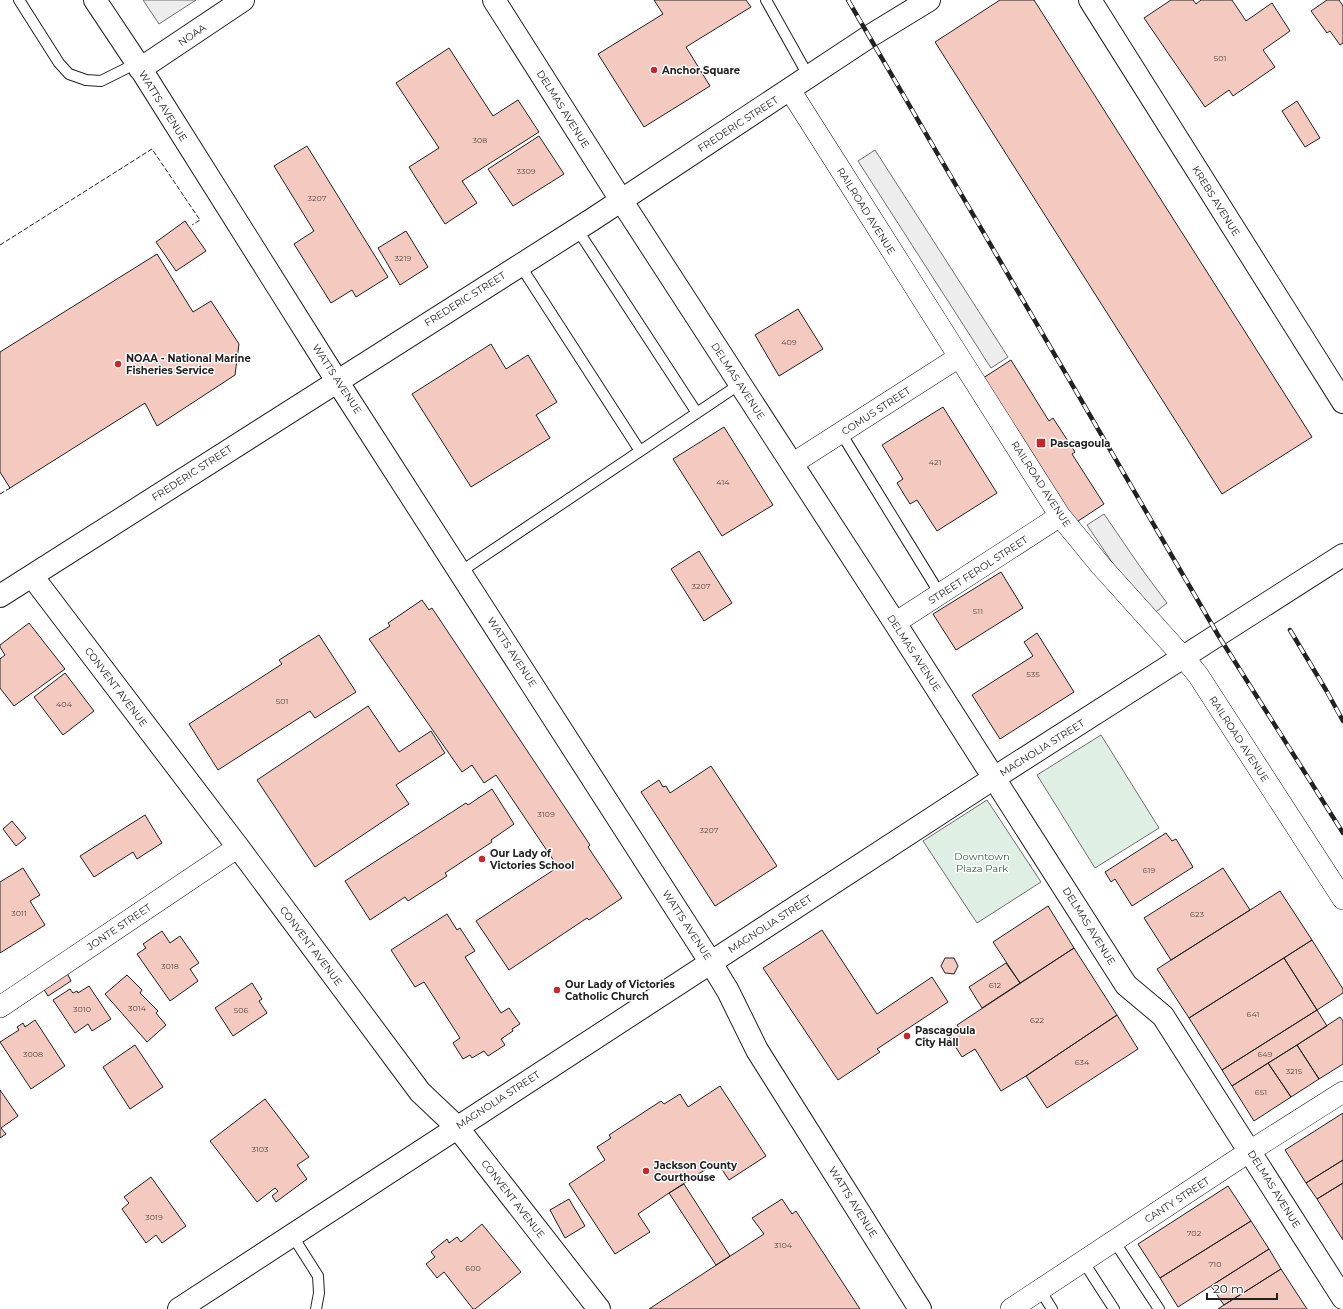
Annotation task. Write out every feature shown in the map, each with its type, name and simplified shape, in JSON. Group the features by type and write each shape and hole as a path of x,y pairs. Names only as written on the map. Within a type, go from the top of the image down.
{"street":[{"name":"WATTS AVENUE","path":"95,0 337,381 711,963 728,990 757,1050 920,1309"},
{"name":"NOAA","path":"138,66 243,0"},
{"name":"DELMAS AVENUE","path":"494,0 1126,985 1163,1016 1343,1298"},
{"name":"FREDERIC STREET","path":"0,596 577,229 870,36 929,0"},
{"name":"KREBS AVENUE","path":"1090,0 1343,402"},
{"name":"RAILROAD AVENUE","path":"790,90 1060,516 1101,566 1198,675 1343,899"},
{"name":"COMUS STREET","path":"792,464 959,357"},
{"name":"STREET FEROL STREET","path":"895,623 1060,516"},
{"name":"MAGNOLIA STREET","path":"179,1309 994,778 1343,555"},
{"name":"CONVENT AVENUE","path":"32,576 420,1092 457,1127 599,1309"},
{"name":"JONTE STREET","path":"0,1007 238,848"},
{"name":"CANTY STREET","path":"1011,1309 1250,1151 1343,1092"}],"lane":[{"path":"19,0 58,63 69,74 86,80 101,81 138,66"},
{"path":"766,0 809,77"},
{"path":"577,229 697,413"},
{"path":"520,265 640,451"},
{"path":"460,572 740,384"},
{"path":"841,433 940,594"},
{"path":"292,1235 318,1276 319,1293 316,1309"},
{"path":"1114,1241 1159,1309"},
{"path":"1084,1261 1114,1309"},
{"path":"1040,1290 1052,1309"}],"green space":[{"path":"1101,735 1159,828 1095,868 1037,775"},
{"name":"Downtown Plaza Park","path":"987,800 1041,882 977,923 923,841"}],"shaded area":[{"path":"143,0 196,0 159,24"},
{"path":"875,150 1008,357 991,368 858,161"},
{"path":"1104,514 1167,603 1152,615 1124,580 1087,525"}],"building":[{"name":"Anchor Square","path":"654,0 746,0 751,7 686,47 710,86 644,127 598,54 663,14"},
{"path":"1000,0 1034,0 1312,437 1222,494 935,42"},
{"path":"1171,0 1193,0 1196,4 1201,0 1232,0 1246,21 1272,3 1290,31 1263,50 1275,67 1233,96 1229,90 1205,107 1144,18"},
{"path":"1327,0 1339,0 1343,6 1343,43 1340,45 1330,31 1327,33 1311,11"},
{"path":"449,48 493,116 518,100 539,132 462,181 477,203 445,224 409,167 439,148 396,83"},
{"path":"1297,101 1320,138 1305,147 1282,111"},
{"path":"539,136 564,174 513,206 488,169"},
{"path":"307,146 388,277 356,297 352,290 331,303 294,244 314,231 274,166"},
{"path":"185,221 206,251 176,271 156,242"},
{"path":"406,231 428,267 400,285 378,248"},
{"name":"NOAA - National Marine Fisheries Service","path":"157,254 193,312 211,301 239,344 235,375 157,426 145,403 10,488 0,472 0,352"},
{"path":"798,309 823,349 779,376 755,335"},
{"path":"491,344 506,369 528,355 557,402 536,415 550,438 471,487 412,394"},
{"path":"1011,360 1049,421 1053,418 1075,452 1072,454 1104,504 1069,527 977,382"},
{"path":"943,407 997,493 937,531 917,500 910,504 897,483 903,479 882,445"},
{"path":"724,427 773,505 722,536 673,459"},
{"path":"699,551 732,603 704,621 671,569"},
{"path":"1001,572 1023,608 956,650 933,614"},
{"path":"422,600 429,610 432,608 590,845 588,847 622,898 589,920 587,918 509,970 476,921 558,867 496,775 484,783 472,765 462,772 369,639 390,626 388,623"},
{"path":"29,623 65,669 14,706 0,688 0,659 5,655 0,645"},
{"path":"1037,633 1074,692 1000,739 972,695 1033,656 1024,642"},
{"path":"319,635 356,692 315,718 310,711 218,770 189,724 282,664 279,660"},
{"path":"65,673 94,711 63,735 34,697"},
{"path":"368,706 399,752 431,731 445,753 396,785 409,804 315,867 257,780"},
{"path":"711,766 777,866 715,906 641,792 659,780 663,787 666,786 670,793"},
{"path":"492,789 514,824 491,840 492,842 445,873 447,876 408,901 405,897 370,920 345,881 466,803 468,805"},
{"path":"145,815 162,843 137,859 133,852 94,877 80,856"},
{"path":"12,821 26,838 16,846 3,829"},
{"path":"1166,833 1172,841 1176,839 1193,867 1132,906 1115,879 1111,882 1105,872"},
{"path":"23,868 40,895 30,901 45,925 0,953 0,882"},
{"path":"1223,868 1250,910 1171,960 1144,918"},
{"path":"1280,891 1312,940 1189,1018 1157,969"},
{"path":"1048,906 1074,948 1020,983 993,942"},
{"path":"447,914 457,930 460,928 475,951 465,957 501,1013 509,1008 520,1024 501,1039 505,1045 488,1056 484,1051 472,1058 470,1055 463,1059 453,1043 460,1038 424,982 415,987 391,950"},
{"path":"822,930 877,1014 932,977 948,1002 877,1049 880,1052 838,1080 763,968"},
{"path":"162,931 170,943 180,936 199,963 190,969 198,981 170,1001 137,954 146,948 143,944"},
{"path":"1312,940 1343,989 1343,993 1317,1010 1284,958"},
{"path":"1074,948 1117,1015 1001,1091 975,1049 962,1057 948,1035 959,1028 957,1025"},
{"path":"945,958 954,958 958,966 954,974 945,973 941,966"},
{"path":"1284,958 1317,1010 1222,1070 1189,1018"},
{"path":"1006,963 1020,983 982,1008 969,987"},
{"path":"67,973 71,981 48,996 43,988"},
{"path":"127,975 142,990 140,993 158,1011 156,1013 166,1025 147,1042 105,994"},
{"path":"252,983 262,999 259,1001 267,1013 233,1036 215,1008"},
{"path":"89,986 111,1019 92,1031 88,1024 75,1033 53,1000 70,989 73,993 77,991 78,993"},
{"path":"1317,1010 1327,1026 1232,1086 1222,1070"},
{"path":"1117,1015 1138,1049 1047,1108 1026,1076"},
{"path":"1340,1017 1343,1021 1343,1064 1319,1079 1297,1045"},
{"path":"35,1020 65,1066 31,1089 0,1042 19,1030 17,1027 23,1023 25,1027"},
{"path":"135,1045 163,1087 130,1109 103,1067"},
{"path":"1297,1045 1319,1079 1291,1097 1268,1063"},
{"path":"1268,1063 1291,1097 1254,1121 1232,1086"},
{"name":"Jackson County Courthouse","path":"720,1086 766,1156 729,1180 717,1162 669,1193 638,1214 650,1232 615,1254 569,1184 605,1160 597,1147 611,1138 609,1135 661,1101 664,1104 680,1094 688,1107"},
{"path":"0,1090 18,1116 1,1128 6,1134 0,1138"},
{"path":"265,1099 309,1157 297,1165 307,1179 276,1202 272,1196 278,1191 275,1188 257,1202 210,1141"},
{"path":"1343,1113 1343,1160 1306,1183 1285,1150"},
{"path":"1343,1160 1343,1183 1317,1199 1306,1183"},
{"path":"151,1177 186,1226 162,1243 156,1235 146,1243 122,1209 129,1203 124,1197"},
{"path":"1343,1183 1343,1240 1317,1199"},
{"path":"684,1184 730,1256 716,1265 669,1193"},
{"path":"1228,1186 1251,1221 1160,1278 1138,1244"},
{"path":"569,1199 585,1226 565,1238 550,1210"},
{"path":"782,1199 792,1214 796,1211 860,1309 649,1309 764,1234 752,1218"},
{"path":"1251,1221 1269,1249 1178,1307 1160,1278"},
{"path":"482,1224 521,1272 475,1309 473,1309 444,1272 437,1278 426,1264 435,1257 431,1252 447,1239 449,1243 457,1237 461,1242"},
{"path":"1269,1249 1281,1269 1224,1305 1211,1286"},
{"path":"1281,1269 1307,1309 1218,1309 1224,1305"}],"railway":[{"path":"848,0 1218,635 1343,833"},
{"path":"1290,630 1343,721"}],"fence":[{"path":"0,245 152,149 200,220 192,225"},
{"path":"0,494 10,488"}],"place":[{"name":"Anchor Square","path":"654,70"},
{"name":"NOAA - National Marine Fisheries Service","path":"118,364"},
{"name":"Pascagoula","path":"1041,443"},
{"name":"Our Lady of Victories School","path":"482,859"},
{"name":"Our Lady of Victories Catholic Church","path":"557,990"},
{"name":"Pascagoula City Hall","path":"907,1036"},
{"name":"Jackson County Courthouse","path":"646,1171"}]}
